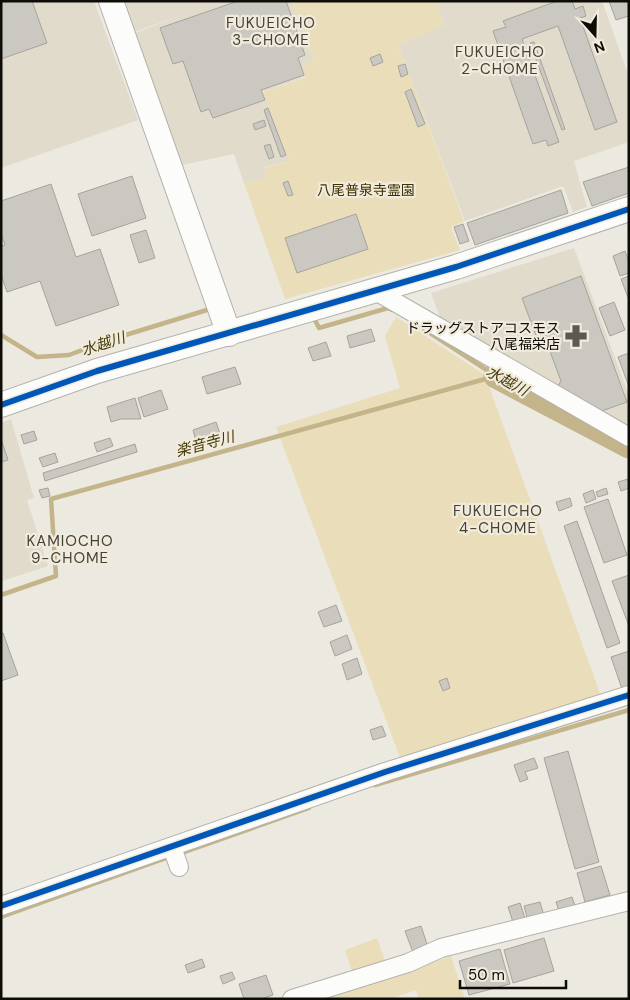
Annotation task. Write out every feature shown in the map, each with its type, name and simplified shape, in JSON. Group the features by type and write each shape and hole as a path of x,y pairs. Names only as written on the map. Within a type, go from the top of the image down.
{"street":[{"path":"111,1 229,334"},
{"path":"1,405 97,371 456,267 629,208"},
{"path":"374,290 629,437"},
{"path":"1,906 385,772 629,695"},
{"path":"172,847 179,867"},
{"path":"292,999 408,963 441,948 629,901"}],"shaded area":[{"path":"1,1 94,1 138,120 1,168"},
{"path":"122,1 292,1 313,60 303,64 307,76 263,92 289,161 265,167 266,178 244,183 234,154 182,165 135,33 188,13 134,32"},
{"path":"436,1 602,1 629,77 629,142 574,161 587,207 573,212 563,186 465,221 398,45 444,25"},
{"path":"574,248 629,395 629,435 444,328 431,293"},
{"path":"11,419 34,498 27,500 48,566 2,581 1,423"}],"green space":[{"name":"八尾普泉寺霊園","path":"292,1 436,1 444,25 398,45 464,221 451,227 460,250 285,299 244,183 266,178 265,168 289,161 263,92 307,77 303,64 313,60"},
{"path":"396,317 485,375 601,696 401,760 276,427 400,388 385,336"},
{"path":"377,938 391,977 451,956 465,999 419,999 416,990 391,999 312,999 356,983 345,950"}],"building":[{"path":"1,1 32,1 47,43 1,59"},
{"path":"238,1 286,1 305,55 298,58 304,75 261,90 265,100 213,118 209,109 201,112 183,61 173,64 160,28"},
{"path":"557,1 572,1 575,9 583,6 586,16 580,18 617,122 595,130 558,26 522,39 559,142 548,146 546,140 533,144 493,31 506,27 503,21"},
{"path":"609,1 629,1 629,16 616,20"},
{"path":"534,42 565,129 562,130 530,43"},
{"path":"380,54 383,62 373,66 370,58"},
{"path":"405,64 408,74 401,77 398,66"},
{"path":"411,89 425,124 418,127 405,92"},
{"path":"268,108 286,155 281,157 264,110"},
{"path":"264,120 266,126 255,130 253,124"},
{"path":"270,144 274,157 269,159 264,146"},
{"path":"629,167 629,193 592,206 583,182"},
{"path":"132,176 146,218 92,236 78,194"},
{"path":"288,181 293,195 288,196 283,183"},
{"path":"51,184 76,257 100,249 119,305 56,326 40,281 7,292 1,275 1,246 5,245 1,234 1,201"},
{"path":"561,190 568,213 475,245 467,223"},
{"path":"356,214 368,249 297,273 285,238"},
{"path":"463,224 469,241 460,244 454,227"},
{"path":"146,230 155,258 139,263 130,235"},
{"path":"625,251 629,261 629,273 620,276 613,256"},
{"path":"581,276 627,402 596,413 557,388 561,381 545,338 538,341 522,298"},
{"path":"629,276 629,300 621,279"},
{"path":"614,302 625,330 610,336 599,308"},
{"path":"371,329 375,341 350,348 347,336"},
{"path":"326,342 331,356 313,361 308,348"},
{"path":"629,353 629,387 618,357"},
{"path":"235,367 241,384 207,394 202,377"},
{"path":"161,390 168,409 144,417 138,398"},
{"path":"135,398 141,419 121,419 111,422 107,407"},
{"path":"216,422 221,437 197,445 193,430"},
{"path":"34,431 37,440 24,444 21,435"},
{"path":"110,438 113,446 97,452 94,443"},
{"path":"1,439 8,460 1,462"},
{"path":"135,444 137,452 45,481 43,473"},
{"path":"55,453 58,462 43,467 39,458"},
{"path":"628,479 629,488 621,491 618,482"},
{"path":"48,488 50,496 42,498 39,490"},
{"path":"606,488 608,494 598,497 596,492"},
{"path":"593,490 596,499 586,503 583,494"},
{"path":"570,498 572,506 559,511 556,502"},
{"path":"608,499 627,555 604,563 584,507"},
{"path":"577,521 620,643 607,648 564,526"},
{"path":"629,575 629,626 612,581"},
{"path":"336,605 342,621 324,627 318,612"},
{"path":"3,633 18,675 1,681 1,634"},
{"path":"347,635 352,649 335,656 330,642"},
{"path":"629,651 629,687 622,689 611,657"},
{"path":"357,658 362,674 347,680 342,664"},
{"path":"447,678 450,688 443,691 439,681"},
{"path":"382,726 386,736 373,740 370,730"},
{"path":"568,751 599,862 575,869 544,758"},
{"path":"534,758 538,768 525,772 528,779 520,782 514,765"},
{"path":"601,866 610,895 585,902 577,873"},
{"path":"572,897 576,909 560,914 556,902"},
{"path":"540,902 545,919 529,924 524,906"},
{"path":"520,903 526,921 514,925 508,907"},
{"path":"421,926 429,950 414,955 405,931"},
{"path":"544,938 554,971 513,983 504,950"},
{"path":"500,949 510,984 469,995 459,961"},
{"path":"202,959 205,967 188,973 185,965"},
{"path":"232,972 235,979 223,984 220,976"},
{"path":"266,975 273,995 261,999 244,999 239,984"}],"waterway":[{"name":"水越川","path":"313,316 319,328 388,308 392,310"},
{"name":"水越川","path":"1,335 37,357 69,355 106,341 207,310"},
{"name":"水越川","path":"424,329 496,376"},
{"name":"楽音寺川","path":"1,595 56,576 51,499 496,376"},
{"name":"水越川","path":"496,376 629,446"},
{"path":"375,785 629,710"},
{"path":"179,854 309,808"},
{"path":"1,917 172,856"}],"cycle path":[{"path":"1,405 97,371 456,267 629,209"},
{"path":"1,906 385,772 629,695"}],"place":[{"name":"ドラッグストアコスモス 八尾福栄店","path":"576,336"}],"district":[{"name":"FUKUEICHO 3-CHOME","path":"271,32"},
{"name":"FUKUEICHO 2-CHOME","path":"500,60"},
{"name":"FUKUEICHO 4-CHOME","path":"498,520"},
{"name":"KAMIOCHO 9-CHOME","path":"70,550"}]}
